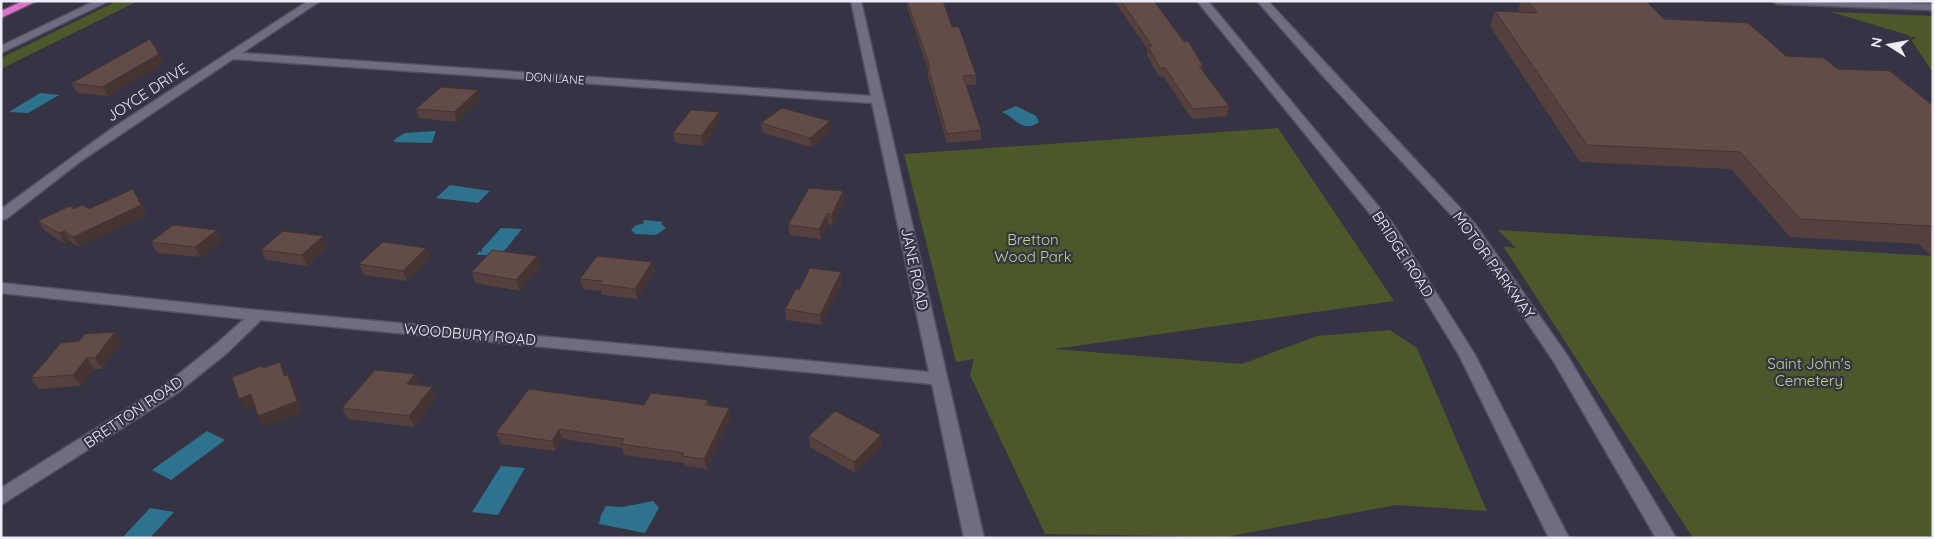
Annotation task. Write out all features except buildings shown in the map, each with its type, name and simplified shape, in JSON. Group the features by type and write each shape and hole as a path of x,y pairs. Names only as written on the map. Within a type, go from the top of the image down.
{"highway":[{"path":"1,15 32,1"}],"street":[{"path":"1,50 104,1"},
{"name":"JOYCE DRIVE","path":"1,216 99,144 315,1"},
{"name":"JANE ROAD","path":"856,1 974,538"},
{"name":"BRIDGE ROAD","path":"1202,1 1386,224 1467,355 1559,538"},
{"name":"MOTOR PARKWAY","path":"1262,1 1327,74 1470,227 1561,359 1666,538"},
{"path":"1777,1 1933,7"},
{"name":"DON LANE","path":"233,56 877,100"},
{"name":"WOODBURY ROAD","path":"1,288 257,315 938,379"},
{"name":"BRETTON ROAD","path":"1,498 171,389 221,349 257,315"}],"green space":[{"path":"117,1 138,1 1,69 1,58"},
{"path":"1831,12 1933,16 1933,73 1908,35"},
{"name":"Bretton Wood Park","path":"1278,128 1394,301 1054,349 1242,364 1317,336 1390,330 1417,348 1487,511 1396,505 1225,537 1045,534 970,375 974,359 956,362 904,154"},
{"name":"Saint John's Cemetery","path":"1498,230 1933,256 1933,538 1693,538 1503,246 1516,248"}],"water":[{"path":"40,93 59,95 28,113 9,112"},
{"path":"1016,106 1036,116 1039,122 1024,126 1002,112"},
{"path":"436,131 432,143 394,142 395,139 405,133"},
{"path":"450,185 490,191 478,203 436,198"},
{"path":"644,220 663,222 661,224 666,228 656,235 635,234 631,230 636,225 643,224"},
{"path":"501,228 522,229 504,251 494,254 477,255 479,251 482,252 482,249"},
{"path":"207,431 225,440 171,480 152,470"},
{"path":"501,466 525,468 498,515 472,512"},
{"path":"653,501 659,508 645,533 599,524 606,506 622,507"},
{"path":"150,508 174,512 150,538 122,538"}]}
